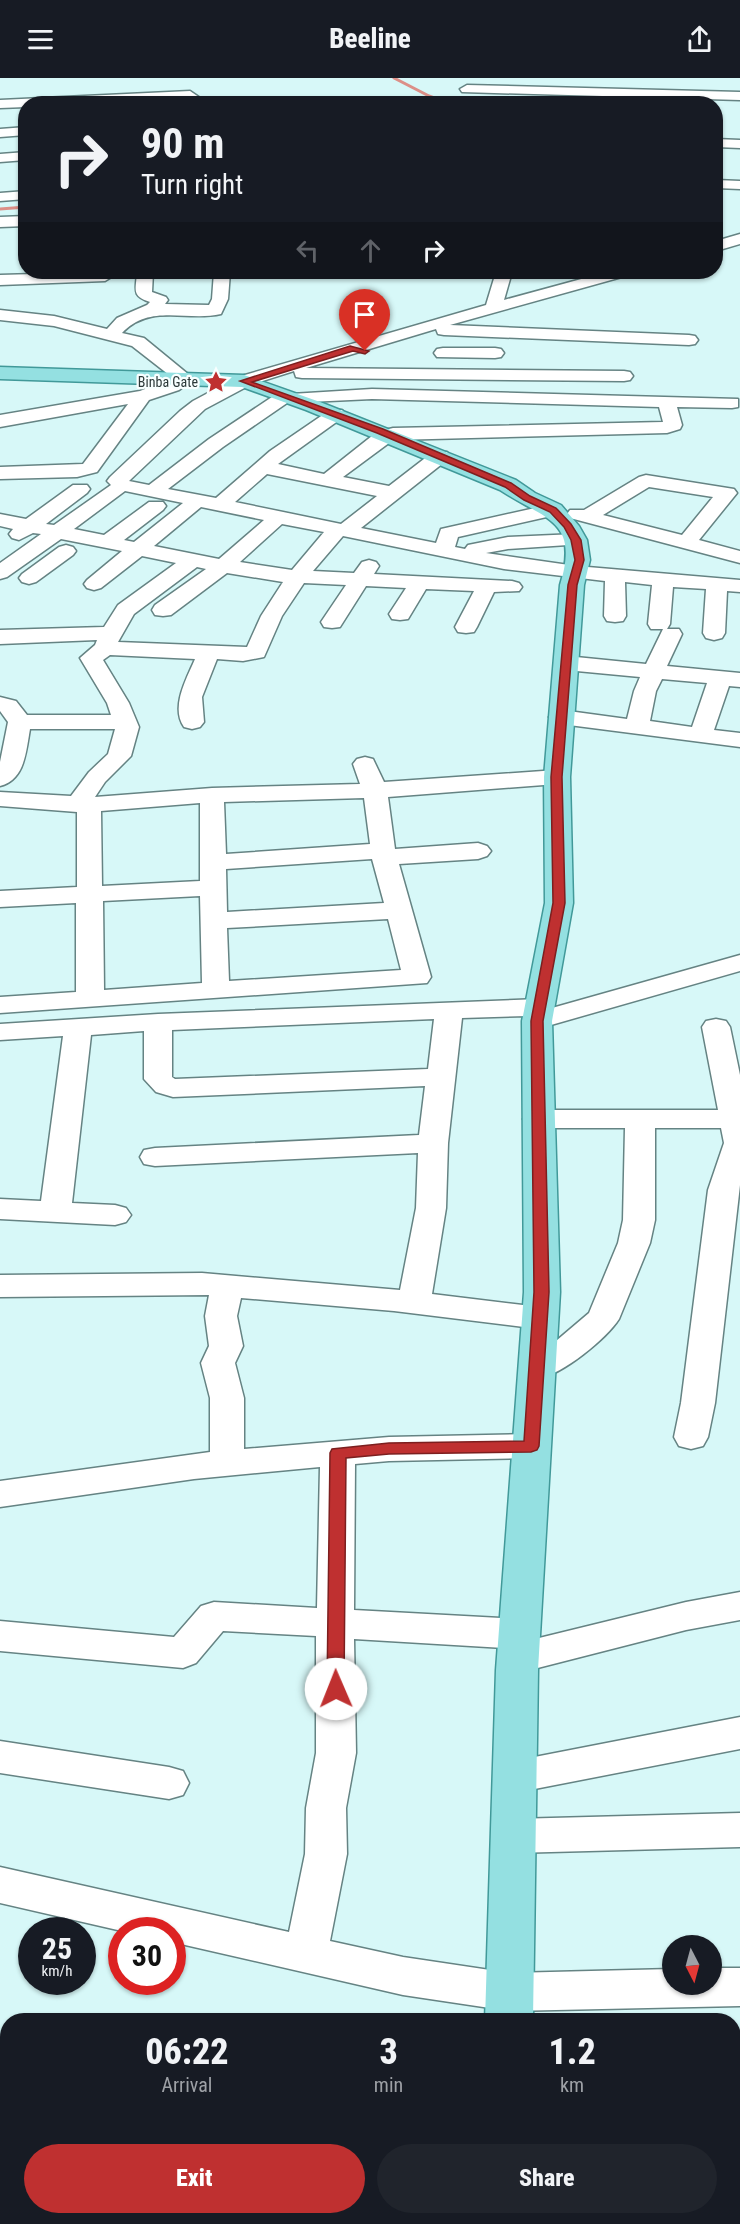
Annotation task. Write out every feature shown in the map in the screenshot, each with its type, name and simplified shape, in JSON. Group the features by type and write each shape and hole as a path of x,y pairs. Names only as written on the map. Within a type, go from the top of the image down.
{"main road":[{"path":"0,373 244,381 287,388 336,414 508,485 527,498 548,507 568,526 581,528 579,560 572,585 557,777 559,903 538,1014 542,1292 518,1646 509,2006"}],"street":[{"path":"467,89 520,96"},
{"path":"0,93 97,90 99,96"},
{"path":"723,96 740,96"},
{"path":"0,104 18,104"},
{"path":"0,125 18,124"},
{"path":"0,133 18,132"},
{"path":"0,140 18,139"},
{"path":"723,143 740,144"},
{"path":"0,153 18,154"},
{"path":"0,158 18,155"},
{"path":"723,184 740,185"},
{"path":"0,197 18,196"},
{"path":"0,222 18,221"},
{"path":"723,244 740,239"},
{"path":"0,280 26,279"},
{"path":"145,279 144,295 160,300 153,309"},
{"path":"111,334 123,322 153,309 215,309 220,299 221,279"},
{"path":"494,308 502,279"},
{"path":"287,388 353,348 598,279"},
{"path":"0,421 143,396 173,386 185,379 138,342 47,320 0,313 17,291"},
{"path":"47,320 59,302"},
{"path":"420,328 689,340"},
{"path":"353,348 370,352 402,352"},
{"path":"424,352 495,353"},
{"path":"108,542 216,443 303,373 624,376"},
{"path":"244,381 199,405 164,434 117,479 122,485 154,499 220,505 341,529 449,554 576,572 740,586"},
{"path":"287,388 340,394 732,403"},
{"path":"0,474 77,471 90,468 143,396"},
{"path":"423,396 474,431"},
{"path":"328,480 370,446 389,435 669,427 673,425 666,401"},
{"path":"220,505 265,458 336,414"},
{"path":"164,434 236,447"},
{"path":"0,637 208,653 249,654 256,652 271,612 297,576 341,529 392,494 440,456"},
{"path":"265,458 328,480 392,494"},
{"path":"581,528 646,481 727,493 686,543"},
{"path":"0,548 80,489"},
{"path":"0,573 58,531 123,496 84,537 29,578"},
{"path":"94,584 192,505"},
{"path":"449,554 448,533 498,523 548,507"},
{"path":"0,520 223,566 297,576 512,587"},
{"path":"498,523 508,543"},
{"path":"163,610 223,566 273,524"},
{"path":"400,614 449,554 581,528 686,543 740,557"},
{"path":"332,622 359,579 386,545"},
{"path":"334,577 361,546"},
{"path":"398,581 417,557"},
{"path":"90,999 90,894 84,804 97,777 119,756 127,727 118,703 103,646 126,610 193,560"},
{"path":"615,574 615,616"},
{"path":"637,728 645,691 654,671 665,629 663,579"},
{"path":"714,633 717,584"},
{"path":"466,627 487,586"},
{"path":"0,654 69,652 103,646"},
{"path":"192,722 191,697 208,653"},
{"path":"566,663 730,679 700,736"},
{"path":"0,704 8,706 20,722 11,767 0,779"},
{"path":"561,717 740,740"},
{"path":"20,722 125,722"},
{"path":"0,1005 417,977 383,854 375,790 365,764"},
{"path":"0,799 84,804 213,795 375,790 557,777"},
{"path":"213,795 216,990"},
{"path":"213,862 478,851"},
{"path":"0,899 213,888"},
{"path":"214,921 399,910"},
{"path":"0,1032 158,1022 448,1012 538,1014 740,963"},
{"path":"414,1303 431,1208 433,1143 448,1012"},
{"path":"158,1022 158,1079 166,1086 173,1088 441,1077"},
{"path":"55,1212 78,1026"},
{"path":"691,1437 698,1403 723,1190 739,1143 737,1120 716,1028"},
{"path":"538,1119 737,1120"},
{"path":"537,1367 568,1349 603,1319 634,1242 639,1220 640,1119"},
{"path":"155,1157 433,1143"},
{"path":"0,1209 115,1215"},
{"path":"0,1286 202,1284 414,1303 540,1318"},
{"path":"227,1286 221,1316 226,1346 218,1363 226,1398 227,1464"},
{"path":"1,1502 32,1488 227,1464 389,1449 531,1446"},
{"path":"306,1954 326,1854 326,1808 336,1753 335,1625 338,1453"},
{"path":"0,1636 183,1653 214,1617 335,1625 518,1646 740,1606"},
{"path":"514,1777 740,1733"},
{"path":"0,1757 169,1783"},
{"path":"513,1836 740,1830"},
{"path":"0,1885 403,1976 509,2006 740,1987"}],"waterway":[{"path":"394,78 429,96"},
{"path":"0,209 18,208"}],"place":[{"name":"Binba Gate","path":"216,382"}],"route":[{"path":"336,1689 338,1453 389,1449 531,1446 542,1292 537,1021 559,903 557,777 572,585 579,560 576,540 568,526 553,510 527,498 508,485 380,431 244,381 353,348 365,351"}]}
